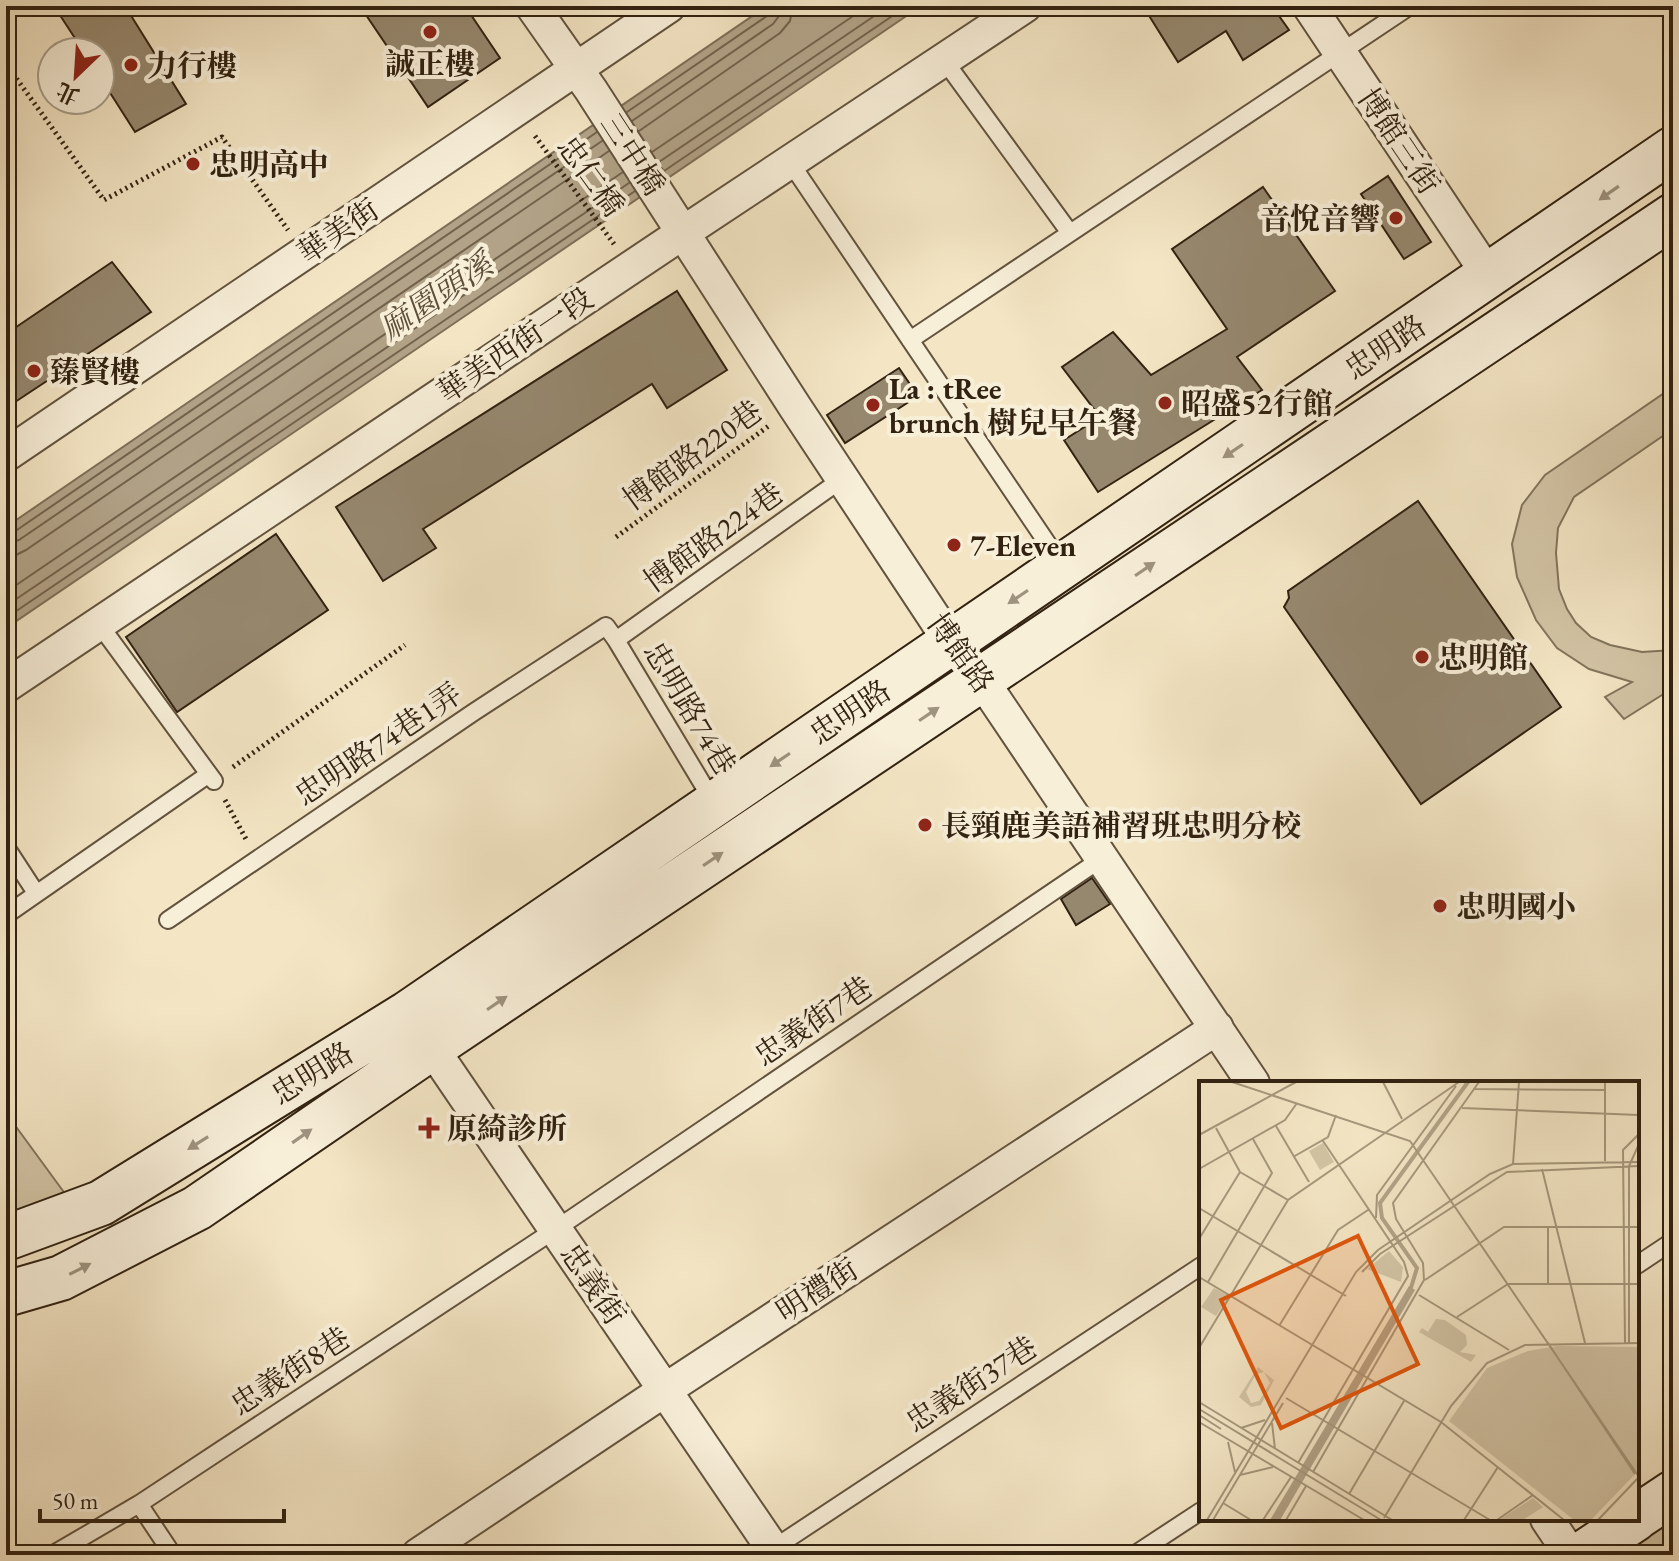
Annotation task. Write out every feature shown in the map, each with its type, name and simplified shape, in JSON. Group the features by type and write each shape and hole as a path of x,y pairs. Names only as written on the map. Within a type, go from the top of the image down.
{"main road":[{"name":"忠明路","path":"6,1294 61,1278 197,1208 420,1030 715,804 1673,149"},
{"name":"忠明路","path":"6,1238 101,1203 420,1030 981,679 1673,216"},
{"path":"1639,1516 1673,1493"},
{"path":"1581,1555 1632,1521"}],"street":[{"path":"532,6 583,79"},
{"name":"華美街","path":"6,455 516,110 583,79 669,6"},
{"name":"華美西街一段","path":"6,686 631,267 679,226 790,162 1025,6"},
{"name":"博館三街","path":"1309,6 1489,276"},
{"name":"三中橋","path":"583,79 679,226"},
{"name":"博館路","path":"679,226 951,643 981,679 1252,1081"},
{"name":"明禮街","path":"418,1555 1217,1028"},
{"name":"忠義街","path":"420,1030 665,1390 771,1553"},
{"path":"1548,1521 1571,1555"}],"lane":[{"path":"910,340 1410,6"},
{"path":"944,60 1070,233"},
{"path":"790,162 1063,567"},
{"name":"博館路224巷","path":"616,640 842,479"},
{"path":"6,915 211,777 99,624"},
{"name":"忠明路74巷1弄","path":"168,920 606,626 616,640"},
{"name":"忠明路74巷","path":"616,640 715,804"},
{"path":"6,847 36,893"},
{"name":"忠義街7巷","path":"556,1229 1101,859"},
{"name":"忠義街8巷","path":"52,1555 139,1504 556,1229"},
{"path":"1639,1264 1673,1241"},
{"name":"忠義街37巷","path":"771,1553 1199,1267"},
{"path":"139,1504 173,1555"},
{"path":"1134,1555 1199,1512"}],"path":[{"path":"6,64 104,200 222,137 303,254"},
{"name":"忠仁橋","path":"516,110 631,267"},
{"name":"博館路220巷","path":"616,537 795,407"},
{"path":"257,859 211,777 405,645"}],"shaded area":[{"path":"1673,387 1673,429 1574,497 1558,528 1556,553 1559,589 1576,623 1591,637 1610,645 1642,652 1673,650 1673,688 1624,719 1605,697 1632,682 1589,669 1557,648 1536,620 1517,577 1512,544 1522,505 1545,475"},
{"path":"6,1113 66,1195 6,1222"},
{"path":"1673,1509 1673,1555 1604,1555"}],"water":[{"name":"麻園頭溪","path":"767,6 921,6 6,628 6,527"}],"building":[{"name":"力行樓","path":"54,6 125,6 186,104 135,132 116,102 116,36 74,36"},
{"name":"誠正樓","path":"360,6 465,6 500,58 428,107"},
{"path":"1143,6 1272,6 1289,30 1243,60 1226,31 1178,62"},
{"name":"音悅音響","path":"1388,176 1431,242 1404,259 1361,194"},
{"path":"1263,187 1335,291 1237,357 1262,390 1098,492 1064,440 1100,417 1062,367 1113,332 1151,375 1227,329 1172,249"},
{"name":"臻賢樓","path":"112,262 151,312 6,408 6,334"},
{"path":"677,291 727,370 667,408 652,384 423,529 436,548 383,581 336,507"},
{"name":"La : tRee brunch 樹兒早午餐","path":"899,368 918,396 845,443 827,415"},
{"name":"忠明館","path":"1418,501 1561,707 1421,804 1284,607 1289,598 1288,591"},
{"path":"276,534 328,610 177,712 126,637"},
{"path":"1092,878 1110,904 1076,925 1061,899"}],"place":[{"name":"誠正樓","path":"430,32"},
{"name":"力行樓","path":"131,65"},
{"name":"忠明高中","path":"193,164"},
{"name":"音悅音響","path":"1396,218"},
{"name":"臻賢樓","path":"34,371"},
{"name":"昭盛52行館","path":"1165,403"},
{"name":"La : tRee brunch 樹兒早午餐","path":"873,405"},
{"name":"7-Eleven","path":"954,545"},
{"name":"忠明館","path":"1422,657"},
{"name":"長頸鹿美語補習班忠明分校","path":"925,825"},
{"name":"忠明國小","path":"1440,906"},
{"name":"原綺診所","path":"429,1128"}]}
